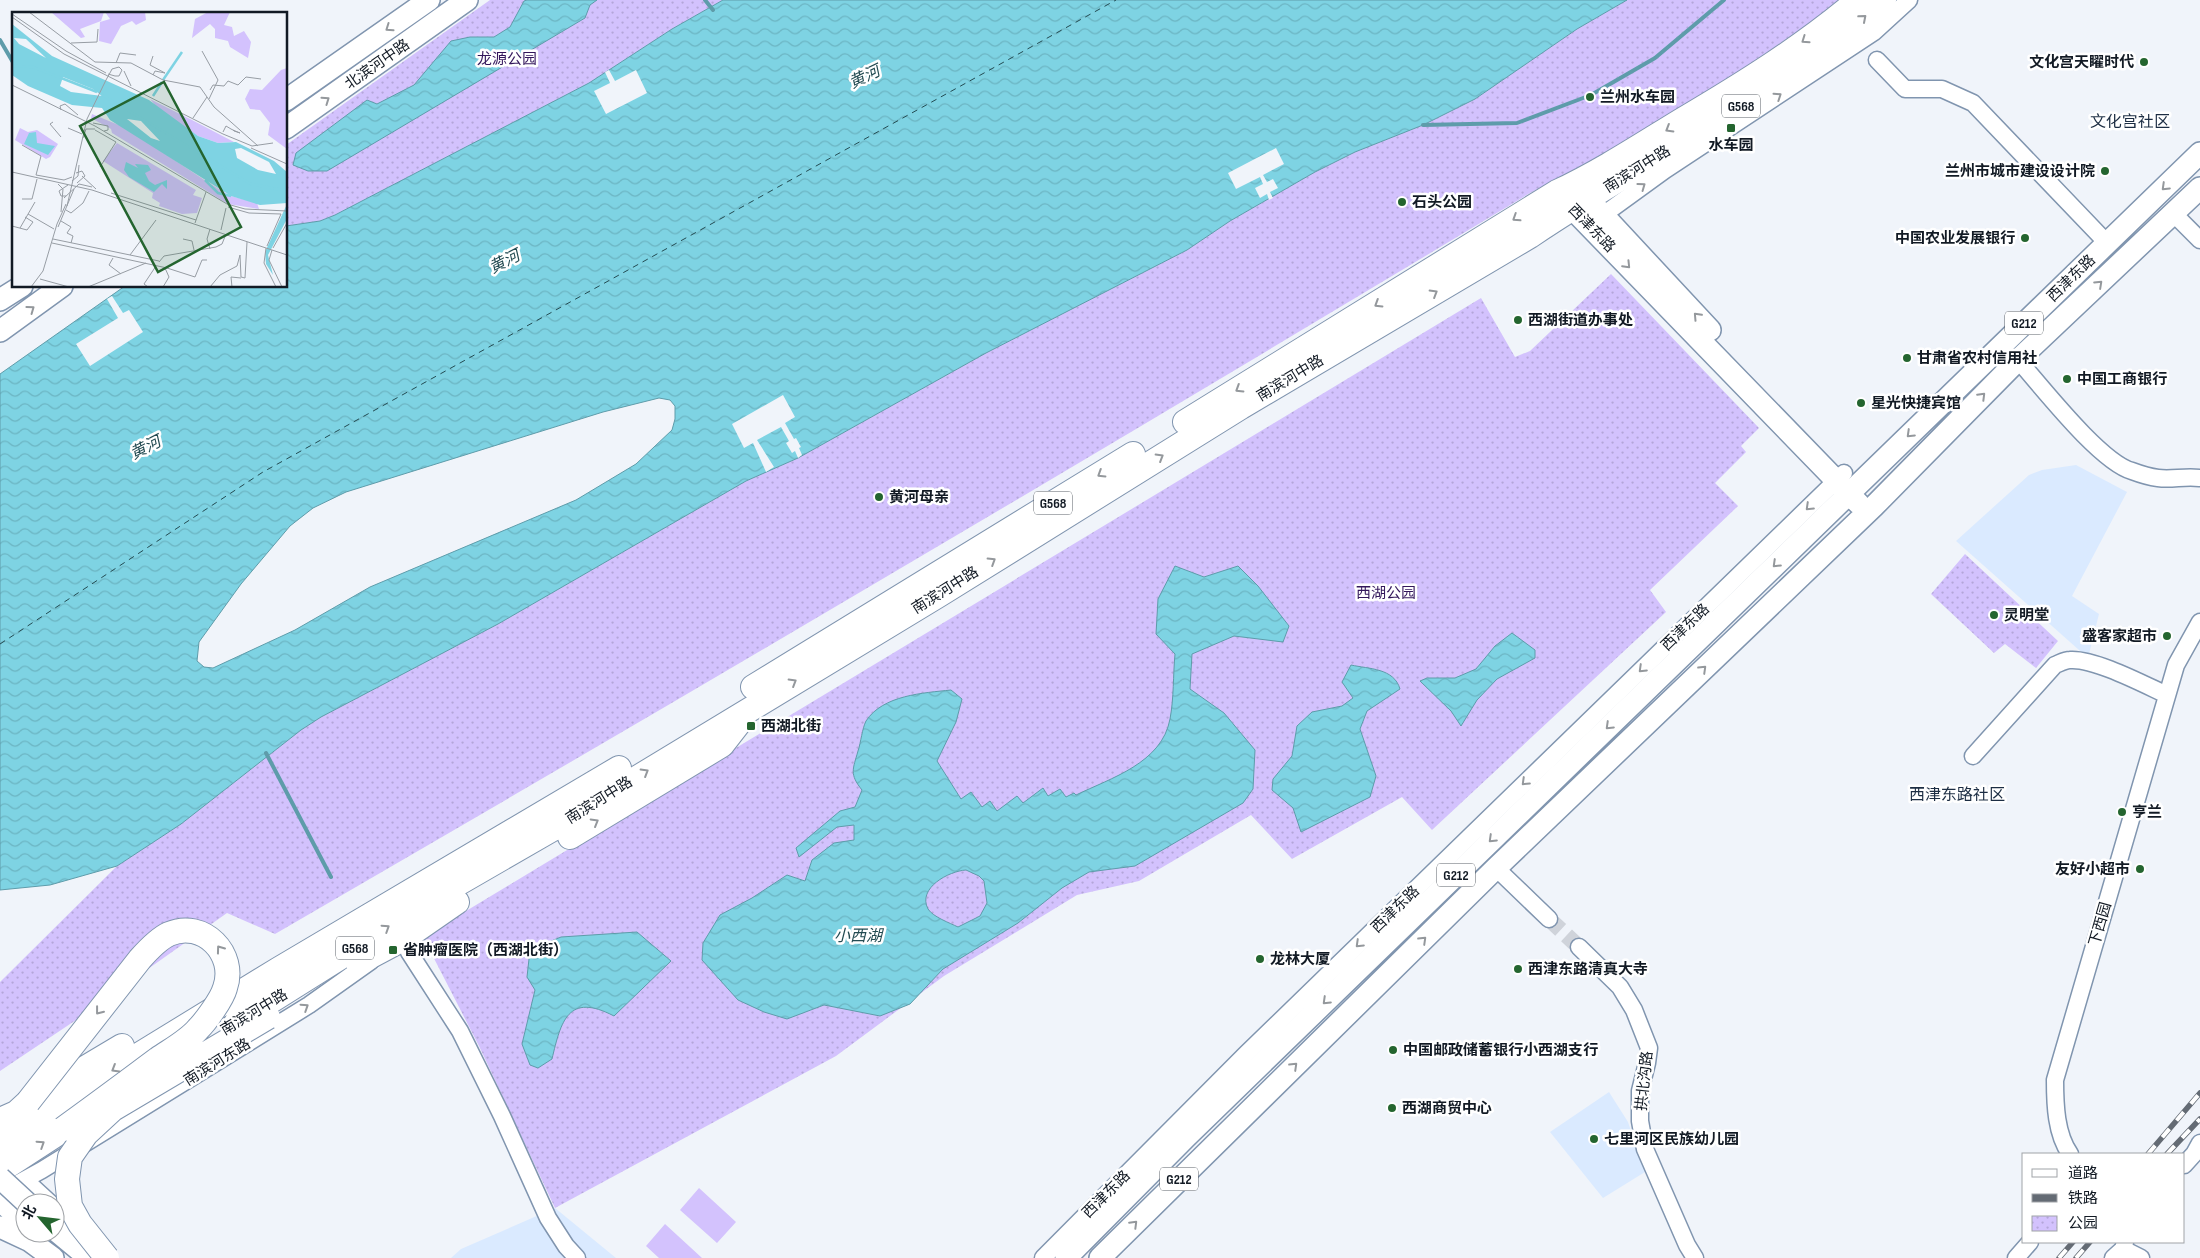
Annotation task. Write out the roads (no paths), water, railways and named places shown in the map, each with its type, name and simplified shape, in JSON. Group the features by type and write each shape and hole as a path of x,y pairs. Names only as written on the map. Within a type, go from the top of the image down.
{"highway":[{"name":"南滨河中路","path":"0,1171 63,1129 293,988 452,887 556,827 713,730 939,595 1241,407 1530,236 1579,199 1834,20 1858,0"},
{"name":"南滨河中路","path":"0,1146 93,1083 279,969 548,812 1478,242 1579,199 1754,98 1842,37 1884,0"},
{"path":"108,1258 80,1224 70,1206 68,1178 70,1157 86,1134 114,1109 268,1017 317,985 404,938 460,900 620,808 722,745 751,707"},
{"path":"28,1102 403,878 522,812 548,812"},
{"path":"0,1120 16,1113 28,1102 140,959 155,944 169,934 185,931 202,934 216,943 225,956 228,973 225,989 198,1030 63,1129"}],"main road":[{"name":"北滨河中路","path":"288,99 429,0"},
{"name":"北滨河中路","path":"288,127 467,0"},
{"name":"西津东路","path":"1066,1258 1846,484 2107,243 2200,153"},
{"name":"西津东路","path":"1100,1258 1496,868 1870,509 2018,360 2200,188"},
{"name":"西津东路","path":"1579,199 1870,509"},
{"name":"西津东路","path":"1579,199 1846,484"},
{"path":"0,300 19,288"},
{"path":"0,331 59,288"},
{"path":"0,1178 16,1193"},
{"path":"0,1203 15,1215"},
{"path":"0,1227 30,1241 53,1258"},
{"path":"65,1238 90,1258"},
{"path":"50,1243 70,1258"}],"street":[{"path":"1579,199 1671,166 1874,32 1909,0"},
{"path":"1877,60 1905,89 1942,89 1972,103 2107,243"},
{"path":"2174,214 2200,240"},
{"path":"2018,360 2058,407 2106,456 2130,471 2159,478 2185,476 2200,478"},
{"name":"西津东路","path":"1043,1258 1266,1034 1846,484"},
{"name":"下西园","path":"2069,1153 2066,1148 2056,1109 2055,1080 2176,665 2200,622"},
{"path":"1973,756 2056,665 2063,661 2079,660 2124,674 2167,695"},
{"path":"1496,868 1549,918"},
{"path":"404,938 409,952 460,1031 473,1055 548,1218 566,1246 577,1258"},
{"name":"南滨河东路","path":"25,1180 309,1005 404,938"},
{"name":"拱北沟路","path":"1579,946 1620,987 1637,1017 1648,1048 1647,1063 1640,1092 1640,1122 1645,1149 1695,1258"},
{"path":"0,1193 25,1180 39,1193"},
{"path":"65,1217 108,1258"},
{"path":"48,1243 65,1258"},
{"path":"2016,1258 2029,1243"},
{"path":"2120,1250 2141,1258"}],"water":[{"path":"597,0 590,5 585,18 327,171 308,171 293,165 296,153 367,100 377,104 414,85 451,41 470,37 494,37 510,27 524,1"},
{"name":"黄河","path":"723,0 1627,0 1577,29 1475,99 1423,125 1355,152 1315,172 1230,221 1187,250 986,353 798,458 746,481 498,624 321,717 301,730 181,824 117,866 50,885 0,890 0,374 122,288 288,288 288,226 320,221 335,215 589,83 672,29","holes":["659,398 670,400 675,406 675,419 672,430 636,464 576,500 370,587 295,630 213,668 204,667 197,661 199,642 241,584 290,526 313,508 346,492 603,412"]},
{"name":"小西湖","path":"1175,566 1204,577 1238,566 1258,586 1289,626 1283,642 1234,636 1192,654 1190,689 1224,713 1255,750 1253,789 1243,803 1135,866 1089,872 1062,888 1018,923 943,969 910,1004 880,1016 824,1005 787,1019 764,1012 738,1000 702,960 703,943 720,915 752,898 787,875 805,881 812,860 834,843 854,840 854,825 837,827 799,857 796,848 840,811 855,807 862,790 855,780 853,771 866,721 873,712 893,701 916,694 951,690 962,699 956,722 937,761 961,799 971,792 982,807 990,801 997,811 1017,796 1023,803 1043,788 1048,796 1060,789 1066,797 1074,793 1076,795 1119,775 1146,758 1157,747 1165,734 1170,719 1173,695 1175,654 1156,634 1158,599","holes":["966,870 979,876 984,881 987,903 980,916 958,927 930,912 926,901 927,894 937,882 959,871"]},
{"path":"1512,633 1535,650 1535,658 1497,679 1477,700 1461,726 1451,711 1420,681 1427,678 1455,678 1476,669 1495,646"},
{"path":"1351,665 1387,673 1397,682 1400,689 1367,711 1360,729 1376,776 1370,797 1301,832 1293,808 1272,790 1273,779 1292,756 1297,726 1312,712 1342,706 1353,698 1342,682"},
{"path":"637,932 671,961 614,1016 598,1009 586,1007 577,1009 569,1014 563,1022 552,1059 538,1068 530,1065 522,1044 535,990 527,977 530,950 561,937"}],"waterway":[{"path":"705,0 713,10"},
{"path":"1423,125 1517,123 1591,95 1655,58 1724,0"},
{"path":"0,40 12,61"},
{"path":"266,753 331,877"}],"tunnel":[{"path":"1549,919 1579,947"}],"railway":[{"path":"2149,1153 2200,1093"},
{"path":"2168,1153 2200,1119"},
{"path":"2059,1258 2072,1243"},
{"path":"2076,1258 2089,1243"}],"place":[{"name":"文化宫天矅时代","path":"2144,62"},
{"name":"兰州水车园","path":"1590,97"},
{"name":"水车园","path":"1731,128"},
{"name":"兰州市城市建设设计院","path":"2105,171"},
{"name":"石头公园","path":"1402,202"},
{"name":"中国农业发展银行","path":"2025,238"},
{"name":"西湖街道办事处","path":"1518,320"},
{"name":"甘肃省农村信用社","path":"1907,358"},
{"name":"中国工商银行","path":"2067,379"},
{"name":"星光快捷宾馆","path":"1861,403"},
{"name":"黄河母亲","path":"879,497"},
{"name":"灵明堂","path":"1994,615"},
{"name":"盛客家超市","path":"2167,636"},
{"name":"西湖北街","path":"751,726"},
{"name":"亨兰","path":"2122,812"},
{"name":"友好小超市","path":"2140,869"},
{"name":"省肿瘤医院（西湖北街）","path":"393,950"},
{"name":"龙林大厦","path":"1260,959"},
{"name":"西津东路清真大寺","path":"1518,969"},
{"name":"中国邮政储蓄银行小西湖支行","path":"1393,1050"},
{"name":"西湖商贸中心","path":"1392,1108"},
{"name":"七里河区民族幼儿园","path":"1594,1139"}],"district":[{"name":"文化宫社区","path":"2130,121"},
{"name":"西津东路社区","path":"1957,794"}],"park label":[{"name":"龙源公园","path":"507,59"},
{"name":"西湖公园","path":"1386,593"}]}
